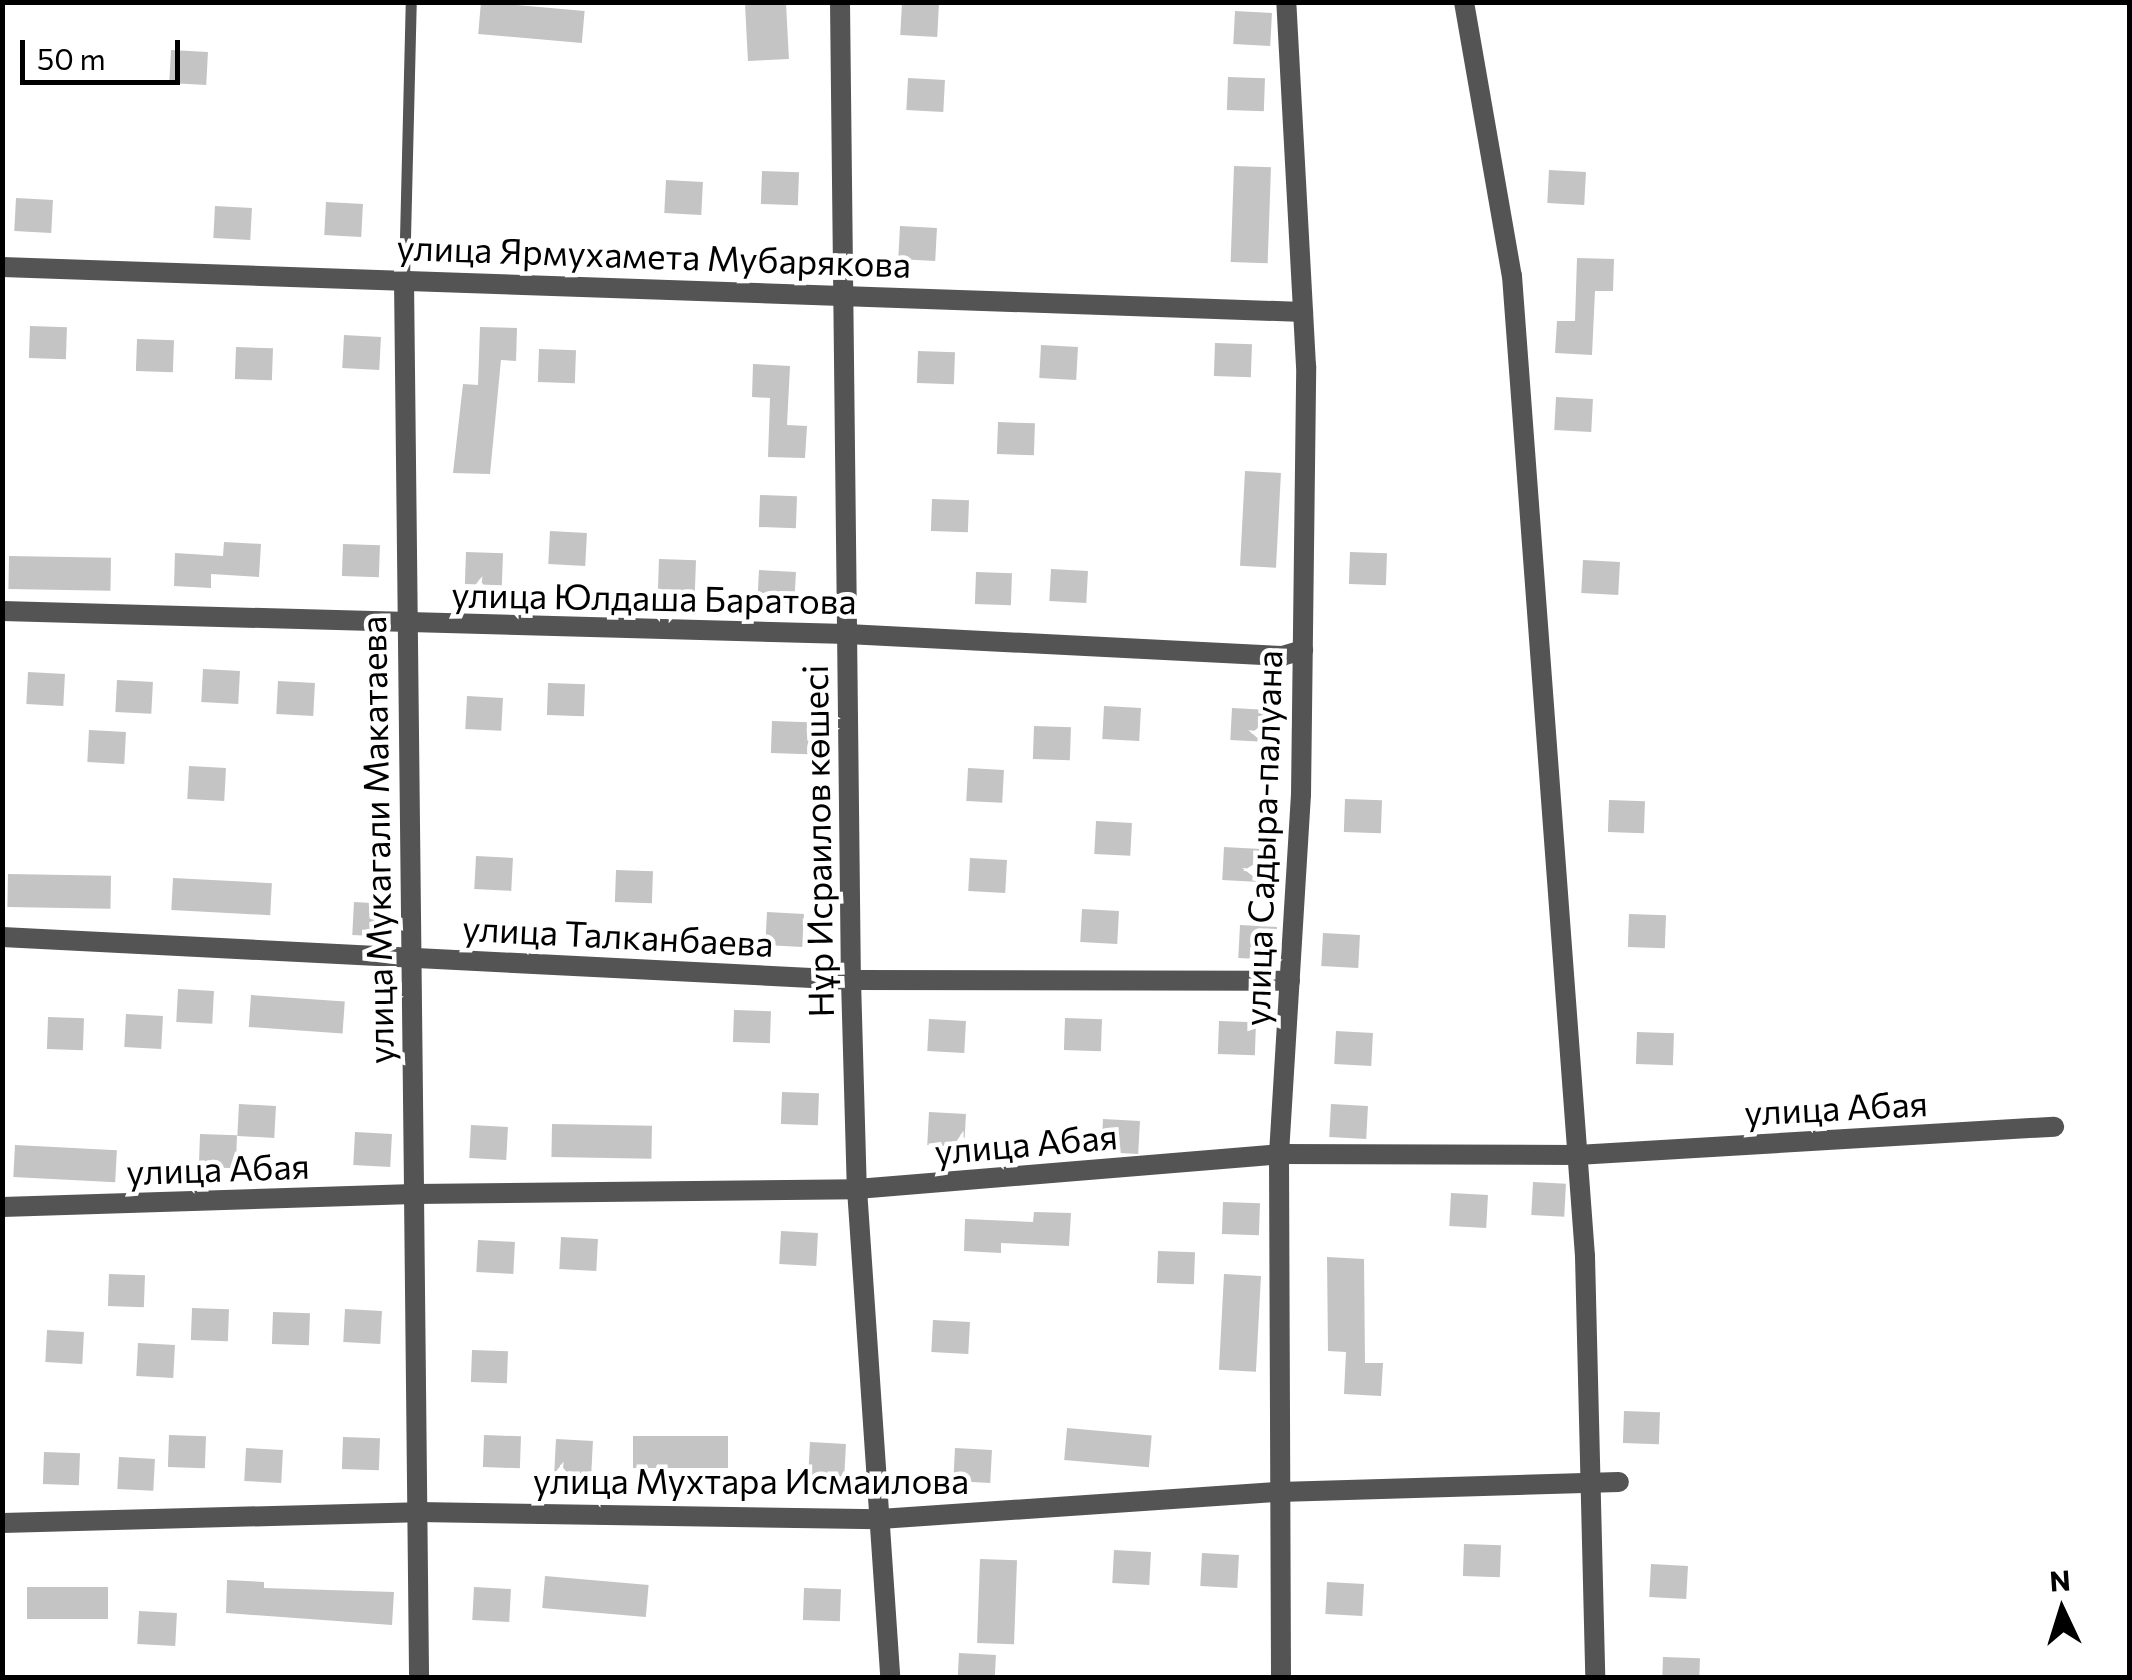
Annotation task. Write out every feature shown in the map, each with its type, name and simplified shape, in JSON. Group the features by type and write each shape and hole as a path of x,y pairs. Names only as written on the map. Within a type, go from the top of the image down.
{"street":[{"name":"Нұр Исраилов көшесі","path":"840,2 847,293 851,980 857,1189 890,1678"},
{"name":"улица Садыра-палуана","path":"1281,1678 1278,1154 1290,980 1303,650 1303,312 1286,2"},
{"path":"1464,2 1512,276 1585,1256 1587,1483 1595,1678"},
{"name":"улица Ярмухамета Мубарякова","path":"2,267 847,293 1303,312"},
{"name":"улица Мукагали Макатаева","path":"404,280 418,1678"},
{"name":"улица Юлдаша Баратова","path":"2,611 847,634 1282,656 1303,650"},
{"name":"улица Талканбаева","path":"2,937 851,980 1290,980"},
{"name":"улица Абая","path":"2,1207 414,1194 857,1189 1278,1154 1577,1155 2054,1127"},
{"name":"улица Мухтара Исмаилова","path":"2,1523 416,1512 880,1520 1279,1492 1619,1482"}],"lane":[{"name":"улица Мукагали Макатаева","path":"404,280 411,2"}],"building":[{"path":"481,2 585,11 582,43 478,34"},
{"path":"902,2 939,4 937,37 900,35"},
{"path":"786,3 789,59 748,61 745,5"},
{"path":"1235,11 1272,13 1270,46 1233,44"},
{"path":"171,50 208,52 206,85 169,83"},
{"path":"1228,77 1265,78 1264,111 1227,110"},
{"path":"908,78 945,80 943,112 906,110"},
{"path":"1234,166 1271,167 1268,263 1231,262"},
{"path":"1549,170 1586,172 1584,205 1547,203"},
{"path":"762,171 799,172 798,205 761,204"},
{"path":"666,180 703,182 701,215 664,213"},
{"path":"16,198 53,200 51,233 14,231"},
{"path":"326,202 363,204 361,237 324,235"},
{"path":"215,206 252,208 250,240 213,238"},
{"path":"900,226 937,228 935,261 898,259"},
{"path":"1577,258 1614,259 1613,291 1595,291 1592,355 1555,353 1557,321 1575,321"},
{"path":"30,326 67,327 66,359 29,358"},
{"path":"480,327 517,328 516,361 501,360 490,474 453,473 463,384 478,385"},
{"path":"344,335 381,337 379,370 342,368"},
{"path":"137,339 174,340 173,372 136,371"},
{"path":"1215,343 1252,344 1251,377 1214,376"},
{"path":"1041,345 1078,347 1076,380 1039,378"},
{"path":"236,347 273,348 272,380 235,379"},
{"path":"539,349 576,350 575,383 538,382"},
{"path":"918,351 955,352 954,384 917,383"},
{"path":"753,364 790,366 787,425 807,426 805,458 768,457 770,398 752,397"},
{"path":"1556,397 1593,399 1591,432 1554,430"},
{"path":"998,422 1035,423 1034,455 997,454"},
{"path":"1245,471 1281,473 1276,568 1240,566"},
{"path":"760,495 797,496 796,528 759,527"},
{"path":"932,499 969,500 968,532 931,531"},
{"path":"550,531 587,533 585,566 548,564"},
{"path":"224,542 261,544 259,577 211,574 211,588 174,586 175,553 223,556"},
{"path":"343,544 380,545 379,577 342,576"},
{"path":"466,552 503,553 502,585 465,584"},
{"path":"1350,552 1387,553 1386,585 1349,584"},
{"path":"9,556 111,558 110,591 8,589"},
{"path":"659,559 696,560 695,592 658,591"},
{"path":"1583,560 1620,562 1618,595 1581,593"},
{"path":"1051,569 1088,571 1086,603 1049,601"},
{"path":"759,570 796,572 794,604 757,602"},
{"path":"976,572 1012,573 1011,605 975,604"},
{"path":"203,669 240,671 238,704 201,702"},
{"path":"28,672 65,674 63,706 26,704"},
{"path":"117,680 153,682 151,714 115,712"},
{"path":"278,681 315,683 313,716 276,714"},
{"path":"548,683 585,684 584,716 547,715"},
{"path":"467,696 503,698 501,731 465,729"},
{"path":"1104,706 1141,708 1139,741 1102,739"},
{"path":"1232,708 1269,710 1267,742 1230,740"},
{"path":"772,721 809,722 808,754 771,753"},
{"path":"1034,726 1071,727 1070,760 1033,759"},
{"path":"89,730 126,732 124,764 87,762"},
{"path":"189,766 226,768 224,801 187,799"},
{"path":"968,768 1004,770 1002,803 966,801"},
{"path":"1345,799 1382,800 1381,833 1344,832"},
{"path":"1609,800 1645,801 1644,833 1608,832"},
{"path":"1096,821 1132,823 1130,856 1094,854"},
{"path":"1224,847 1261,849 1259,882 1222,880"},
{"path":"476,856 513,858 511,891 474,889"},
{"path":"970,858 1007,860 1005,893 968,891"},
{"path":"616,870 653,871 652,903 615,902"},
{"path":"8,874 111,876 110,909 7,907"},
{"path":"173,878 272,883 270,915 171,910"},
{"path":"354,902 390,904 388,937 352,935"},
{"path":"1082,909 1119,911 1117,944 1080,942"},
{"path":"767,912 804,914 802,947 765,945"},
{"path":"1629,914 1666,915 1665,948 1628,947"},
{"path":"1240,925 1277,927 1275,960 1238,958"},
{"path":"1323,933 1360,935 1358,968 1321,966"},
{"path":"178,989 214,991 212,1024 176,1022"},
{"path":"251,995 345,1002 343,1033 249,1027"},
{"path":"734,1010 771,1011 770,1043 733,1042"},
{"path":"126,1014 163,1016 161,1049 124,1047"},
{"path":"48,1017 84,1018 83,1050 47,1049"},
{"path":"1065,1018 1102,1019 1101,1051 1064,1050"},
{"path":"929,1019 966,1021 964,1053 927,1051"},
{"path":"1219,1021 1256,1022 1255,1055 1218,1054"},
{"path":"1336,1031 1373,1033 1371,1066 1334,1064"},
{"path":"1637,1032 1674,1033 1673,1065 1636,1064"},
{"path":"782,1092 819,1093 818,1125 781,1124"},
{"path":"239,1104 276,1106 274,1138 237,1136"},
{"path":"1331,1104 1368,1106 1366,1139 1329,1137"},
{"path":"929,1112 966,1114 964,1147 927,1145"},
{"path":"1103,1119 1140,1121 1138,1154 1101,1152"},
{"path":"552,1124 652,1126 651,1159 551,1157"},
{"path":"471,1125 508,1127 506,1160 469,1158"},
{"path":"355,1132 392,1134 390,1167 353,1165"},
{"path":"200,1134 237,1135 236,1168 199,1167"},
{"path":"15,1145 117,1150 115,1182 13,1177"},
{"path":"1533,1182 1566,1184 1564,1217 1531,1215"},
{"path":"1451,1193 1488,1195 1486,1228 1449,1226"},
{"path":"1223,1202 1260,1203 1259,1235 1222,1234"},
{"path":"1034,1212 1071,1213 1069,1246 1001,1243 1001,1253 964,1251 965,1219 1033,1222"},
{"path":"781,1231 818,1233 816,1266 779,1264"},
{"path":"561,1237 598,1239 596,1271 559,1269"},
{"path":"478,1240 515,1242 513,1274 476,1272"},
{"path":"1158,1251 1195,1252 1194,1284 1157,1283"},
{"path":"1327,1257 1364,1259 1365,1363 1383,1363 1381,1396 1344,1394 1346,1352 1328,1351"},
{"path":"109,1274 145,1275 144,1307 108,1306"},
{"path":"1224,1274 1261,1276 1256,1372 1219,1370"},
{"path":"192,1308 229,1309 228,1341 191,1340"},
{"path":"345,1309 382,1311 380,1344 343,1342"},
{"path":"273,1312 310,1313 309,1345 272,1344"},
{"path":"933,1320 970,1322 968,1354 931,1352"},
{"path":"47,1330 84,1332 82,1364 45,1362"},
{"path":"138,1343 175,1345 173,1378 136,1376"},
{"path":"472,1350 508,1351 507,1383 471,1382"},
{"path":"1624,1411 1660,1412 1659,1444 1623,1443"},
{"path":"1067,1428 1152,1435 1149,1467 1064,1460"},
{"path":"169,1435 206,1436 205,1468 168,1467"},
{"path":"484,1435 521,1436 520,1468 483,1467"},
{"path":"633,1436 728,1436 728,1468 633,1468"},
{"path":"343,1437 380,1438 379,1470 342,1469"},
{"path":"556,1439 593,1441 591,1474 554,1472"},
{"path":"810,1442 846,1444 844,1477 808,1475"},
{"path":"246,1448 283,1450 281,1483 244,1481"},
{"path":"955,1448 992,1450 990,1483 953,1481"},
{"path":"44,1452 80,1453 79,1485 43,1484"},
{"path":"119,1457 155,1459 153,1491 117,1489"},
{"path":"1464,1544 1501,1545 1500,1577 1463,1576"},
{"path":"1114,1550 1151,1552 1149,1585 1112,1583"},
{"path":"1202,1553 1239,1555 1237,1588 1200,1586"},
{"path":"980,1559 1017,1560 1014,1644 977,1643"},
{"path":"1651,1564 1688,1566 1686,1599 1649,1597"},
{"path":"545,1576 649,1585 646,1617 542,1608"},
{"path":"227,1580 264,1582 264,1588 394,1592 392,1625 226,1613"},
{"path":"1327,1582 1364,1584 1362,1616 1325,1614"},
{"path":"27,1587 108,1587 108,1619 27,1619"},
{"path":"474,1587 511,1589 509,1622 472,1620"},
{"path":"804,1588 841,1589 840,1621 803,1620"},
{"path":"139,1611 177,1613 175,1646 137,1644"},
{"path":"959,1653 996,1655 995,1678 958,1678"},
{"path":"1663,1657 1700,1658 1699,1678 1662,1678"}]}
